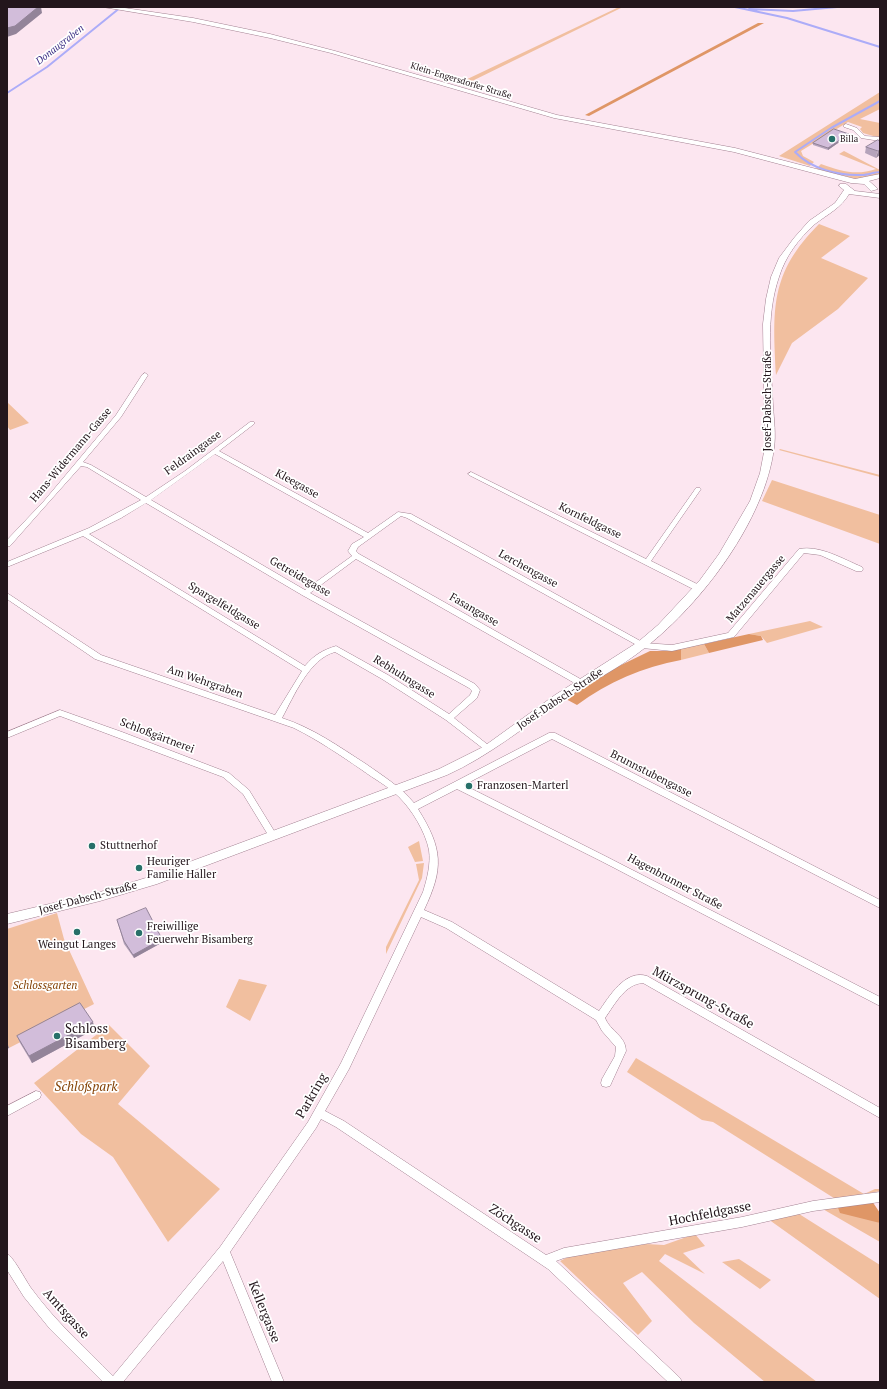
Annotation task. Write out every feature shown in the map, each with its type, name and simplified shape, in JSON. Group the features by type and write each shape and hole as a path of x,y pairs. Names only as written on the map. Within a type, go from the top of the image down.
{"main road":[{"name":"Klein-Engersdorfer Straße","path":"106,7 198,21 265,34 333,52 545,114 604,127 734,150 774,159 812,171 859,181 876,189"},
{"name":"Klein-Engersdorfer Straße","path":"812,171 845,188 864,194 880,196"},
{"path":"845,188 849,182 880,176"},
{"name":"Josef-Dabsch-Straße","path":"831,209 876,189 880,180"},
{"name":"Josef-Dabsch-Straße","path":"7,919 130,888 451,769 488,748 582,683 642,645 669,621 698,588 743,524 759,493 766,472 770,439 768,312 774,276 782,260 796,240 812,223 844,197 845,188"}],"street":[{"path":"846,126 855,130 863,137 880,140"},
{"name":"Hans-Widermann-Gasse","path":"7,543 119,416 145,375"},
{"name":"Feldraingasse","path":"147,500 252,423"},
{"name":"Kleegasse","path":"214,451 368,536"},
{"name":"Getreidegasse","path":"79,463 89,466 305,593 474,687 476,690 474,696 449,718"},
{"name":"Kornfeldgasse","path":"471,474 698,588"},
{"path":"647,562 698,489"},
{"path":"7,565 111,520 147,500"},
{"name":"Lerchengasse","path":"368,536 396,516 402,514 642,645"},
{"name":"Spargelfeldgasse","path":"83,533 305,669"},
{"path":"305,593 356,556 352,553 352,549 368,536"},
{"name":"Matzenauergasse","path":"642,645 672,648 731,635 802,552 809,550 818,552 859,569"},
{"name":"Fasangasse","path":"356,556 582,683"},
{"name":"Am Wehrgraben","path":"7,595 94,655 307,730 397,790"},
{"name":"Rebhuhngasse","path":"305,669 328,651 336,649 385,677 449,718 488,748"},
{"path":"278,719 305,669"},
{"name":"Schloßgärtnerei","path":"7,735 60,713 210,768 238,784 252,799 273,836"},
{"name":"Brunnstubengasse","path":"412,808 552,735 880,904"},
{"name":"Hagenbrunner Straße","path":"458,785 604,858 880,1002"},
{"name":"Parkring","path":"116,1382 224,1251 320,1113 345,1066 433,878 434,857 428,835 412,808 397,790"},
{"path":"418,912 449,925 600,1017 605,1028 620,1043 622,1049 606,1083"},
{"name":"Mürzsprung-Straße","path":"600,1017 628,983 638,978 644,979 880,1113"},
{"path":"7,1111 36,1095"},
{"name":"Zöchgasse","path":"320,1113 340,1124 544,1260 568,1278 676,1382"},
{"name":"Hochfeldgasse","path":"544,1260 564,1253 742,1222 813,1206 880,1197"},
{"name":"Kellergasse","path":"224,1251 278,1382"},
{"name":"Amtsgasse","path":"7,1259 19,1280 39,1305 111,1382"}],"green space":[{"path":"619,7 623,7 464,85 459,83"},
{"path":"880,92 880,109 860,119 880,123 880,138 863,133 860,129 862,127 848,122 801,151 803,156 814,162 810,166 779,156"},
{"path":"844,151 880,170 880,174 856,179 816,169 821,164 848,172 862,172 876,169 839,154"},
{"path":"819,224 850,236 821,258 868,278 838,309 792,343 776,375 774,331 778,294 783,277 791,260 803,242"},
{"path":"7,402 29,423 10,430 7,426"},
{"path":"780,449 880,475 880,477 779,450"},
{"path":"772,480 880,515 880,544 762,501"},
{"path":"810,621 823,627 767,643 761,636 749,634"},
{"path":"704,644 709,653 681,660 681,648"},
{"path":"419,841 423,861 415,862 408,847"},
{"path":"424,863 422,878 386,954 386,947 419,880 416,864"},
{"name":"Schlossgarten","path":"57,913 64,939 94,1004 9,1048 7,1043 7,929"},
{"path":"239,979 267,985 250,1021 226,1007"},
{"name":"Schloßpark","path":"109,1025 150,1066 118,1104 220,1189 168,1242 113,1157 81,1134 34,1083"},
{"path":"636,1058 864,1194 875,1189 880,1189 880,1191 837,1200 713,1122 702,1120 627,1072"},
{"path":"837,1205 880,1223 880,1242 821,1208"},
{"path":"796,1212 880,1265 880,1299 768,1219"},
{"path":"695,1234 705,1246 683,1253 705,1274 665,1254 659,1261 817,1382 765,1382 694,1323 642,1272 623,1283 652,1321 638,1335 560,1261 570,1256 646,1244 664,1245"},
{"path":"739,1259 771,1280 760,1289 722,1262"}],"shaded area":[{"path":"758,23 764,23 589,116 585,115"},
{"path":"749,634 761,636 763,640 709,653 704,644"},
{"path":"681,648 681,660 626,676 601,689 577,705 564,698 619,666 650,651 670,651"},
{"path":"872,1201 880,1213 880,1223 840,1213 837,1205"}],"building":[{"path":"7,7 38,7 15,26 7,28"},
{"name":"Billa","path":"834,129 849,134 828,148 813,143"},
{"path":"878,140 880,141 880,150 878,151 866,147"},
{"name":"Freiwillige Feuerwehr Bisamberg","path":"146,908 162,939 133,955 124,941 117,920"},
{"name":"Schloss Bisamberg","path":"80,1003 93,1022 29,1056 17,1036"}],"waterway":[{"name":"Donaugraben","path":"7,93 47,67 121,7"},
{"path":"735,7 787,18 880,47"},
{"name":"Donaugraben","path":"749,9 793,11 837,7"},
{"path":"880,101 831,128 795,152 809,163 835,173 862,175 880,172"}],"place":[{"name":"Billa","path":"832,139"},
{"name":"Franzosen-Marterl","path":"469,786"},
{"name":"Stuttnerhof","path":"92,846"},
{"name":"Heuriger Familie Haller","path":"139,868"},
{"name":"Weingut Langes","path":"77,932"},
{"name":"Freiwillige Feuerwehr Bisamberg","path":"139,933"},
{"name":"Schloss Bisamberg","path":"57,1036"}]}
